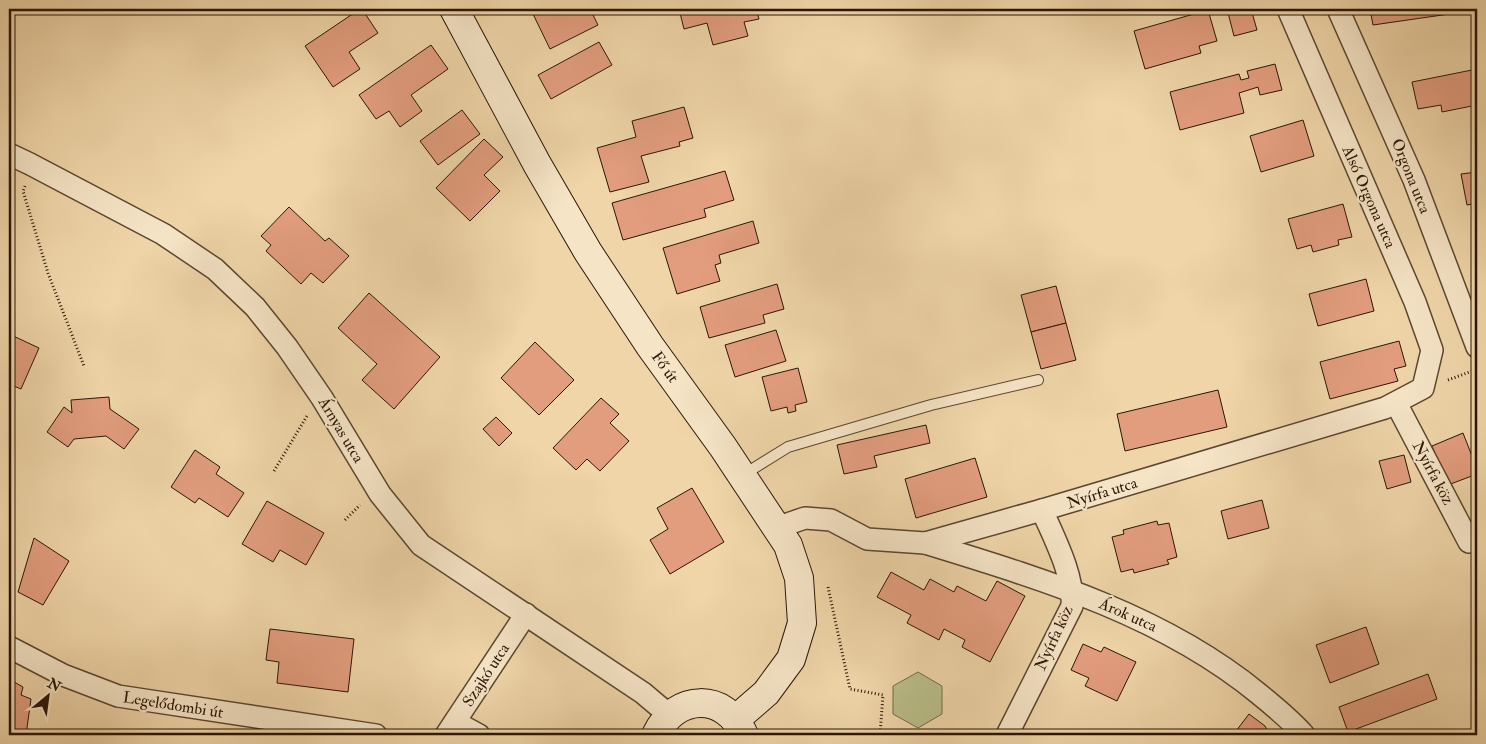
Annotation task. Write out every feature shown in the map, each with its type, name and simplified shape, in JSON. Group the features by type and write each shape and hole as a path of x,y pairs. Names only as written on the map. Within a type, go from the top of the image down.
{"main road":[{"name":"Fő út","path":"454,9 537,164 588,252 650,346 742,476 788,546 799,578 802,623 791,659 740,727"},
{"path":"662,725 684,706 702,703 720,707 740,727"}],"street":[{"name":"Alsó Orgona utca","path":"1288,9 1415,302 1432,350 1424,388"},
{"name":"Orgona utca","path":"1338,9 1414,180 1477,347"},
{"name":"Árnyas utca","path":"9,154 163,234 215,269 255,307 287,347 322,398 380,494 421,545 643,693 662,725"},
{"name":"Nyírfa utca","path":"776,528 805,518 830,520 867,539 925,543 1376,411 1396,404 1424,388"},
{"name":"Nyírfa köz","path":"1396,404 1470,542"},
{"name":"Nyírfa köz","path":"1007,735 1072,606 1073,592 1059,550 1042,510"},
{"name":"Árok utca","path":"925,543 1073,592 1110,606 1168,633 1238,677 1293,722 1304,735"},
{"name":"Szajkó utca","path":"451,729 526,614"},
{"name":"Legelődombi út","path":"9,647 63,675 118,696 376,735"},
{"path":"451,729 479,735"}],"lane":[{"path":"742,476 788,447 932,405 1038,380"}],"path":[{"path":"30,164 23,191 48,273 84,366"},
{"path":"274,471 309,412 322,398"},
{"path":"827,586 850,689 882,695 880,735"}],"green space":[{"path":"918,672 942,686 942,714 918,728 893,714 893,686"}],"building":[{"path":"362,9 378,33 349,52 360,69 333,87 305,46"},
{"path":"538,9 590,9 598,25 550,49 532,12"},
{"path":"679,9 756,9 759,19 744,22 748,36 713,45 707,23 684,29"},
{"path":"1227,9 1251,9 1257,30 1234,36"},
{"path":"1370,9 1477,9 1477,10 1373,25"},
{"path":"1208,10 1217,41 1199,46 1201,53 1145,69 1134,31"},
{"path":"599,42 612,65 551,99 538,75"},
{"path":"431,45 448,69 411,95 422,111 400,127 389,111 376,119 359,95"},
{"path":"1275,64 1282,90 1260,95 1258,87 1239,93 1244,113 1180,130 1170,92 1239,74 1241,80 1249,78 1247,71"},
{"path":"1477,69 1477,105 1442,112 1441,105 1418,109 1412,82"},
{"path":"684,107 693,138 679,142 680,146 641,156 649,182 610,192 597,148 636,137 632,121"},
{"path":"462,110 480,134 438,165 420,141"},
{"path":"1303,120 1314,156 1261,172 1250,136"},
{"path":"484,139 503,157 484,175 500,191 470,221 436,188"},
{"path":"725,171 734,200 704,209 706,217 623,240 612,203"},
{"path":"1477,172 1477,203 1467,205 1461,174"},
{"path":"1343,204 1352,237 1338,240 1339,245 1313,252 1311,245 1297,249 1288,219"},
{"path":"289,207 325,241 329,238 349,256 323,283 311,273 301,284 266,251 271,245 261,236"},
{"path":"753,221 759,243 719,255 721,263 715,265 720,281 677,294 663,248"},
{"path":"1366,279 1374,311 1318,326 1309,294"},
{"path":"777,284 784,309 763,315 765,323 709,338 700,307"},
{"path":"1056,286 1066,323 1031,332 1021,295"},
{"path":"369,293 440,357 394,409 362,380 377,364 338,328"},
{"path":"1066,323 1076,360 1041,369 1031,332"},
{"path":"776,330 786,361 735,377 725,345"},
{"path":"9,334 39,348 21,389 9,384"},
{"path":"1399,341 1406,366 1394,369 1398,381 1330,399 1320,362"},
{"path":"535,342 574,380 539,415 501,378"},
{"path":"798,368 807,402 795,405 796,411 788,413 787,407 771,411 762,377"},
{"path":"1218,390 1227,427 1125,451 1117,414"},
{"path":"109,397 110,409 139,429 124,449 106,436 74,439 68,447 47,432 64,407 72,413 71,400"},
{"path":"601,398 619,414 610,423 629,441 600,471 587,459 576,470 553,448"},
{"path":"496,417 512,433 499,446 483,429"},
{"path":"926,425 930,443 874,456 877,467 844,474 837,445"},
{"path":"1463,433 1477,469 1477,474 1448,485 1432,446"},
{"path":"195,450 220,467 216,474 244,493 228,517 199,498 195,503 171,487"},
{"path":"1404,455 1411,482 1387,489 1379,461"},
{"path":"975,458 987,497 916,518 905,479"},
{"path":"692,488 724,542 670,574 650,540 668,529 657,508"},
{"path":"1262,500 1269,528 1228,539 1221,511"},
{"path":"267,501 324,533 306,565 280,550 273,562 242,544"},
{"path":"1157,521 1158,525 1169,523 1177,557 1167,560 1169,564 1134,573 1133,569 1121,572 1112,537 1124,534 1123,530"},
{"path":"34,538 69,561 43,605 18,592"},
{"path":"891,572 924,590 930,579 954,592 957,586 986,601 997,581 1025,596 990,662 962,647 965,640 944,629 939,640 907,623 911,615 877,597"},
{"path":"1366,627 1379,664 1330,683 1316,645"},
{"path":"270,629 354,639 348,692 277,683 279,662 266,660"},
{"path":"1083,644 1101,652 1104,647 1136,662 1117,701 1085,686 1089,678 1071,670"},
{"path":"1428,674 1437,699 1348,732 1339,707"},
{"path":"9,679 23,687 21,695 31,699 26,735 9,735"},
{"path":"1249,714 1265,726 1270,735 1233,735"}]}
